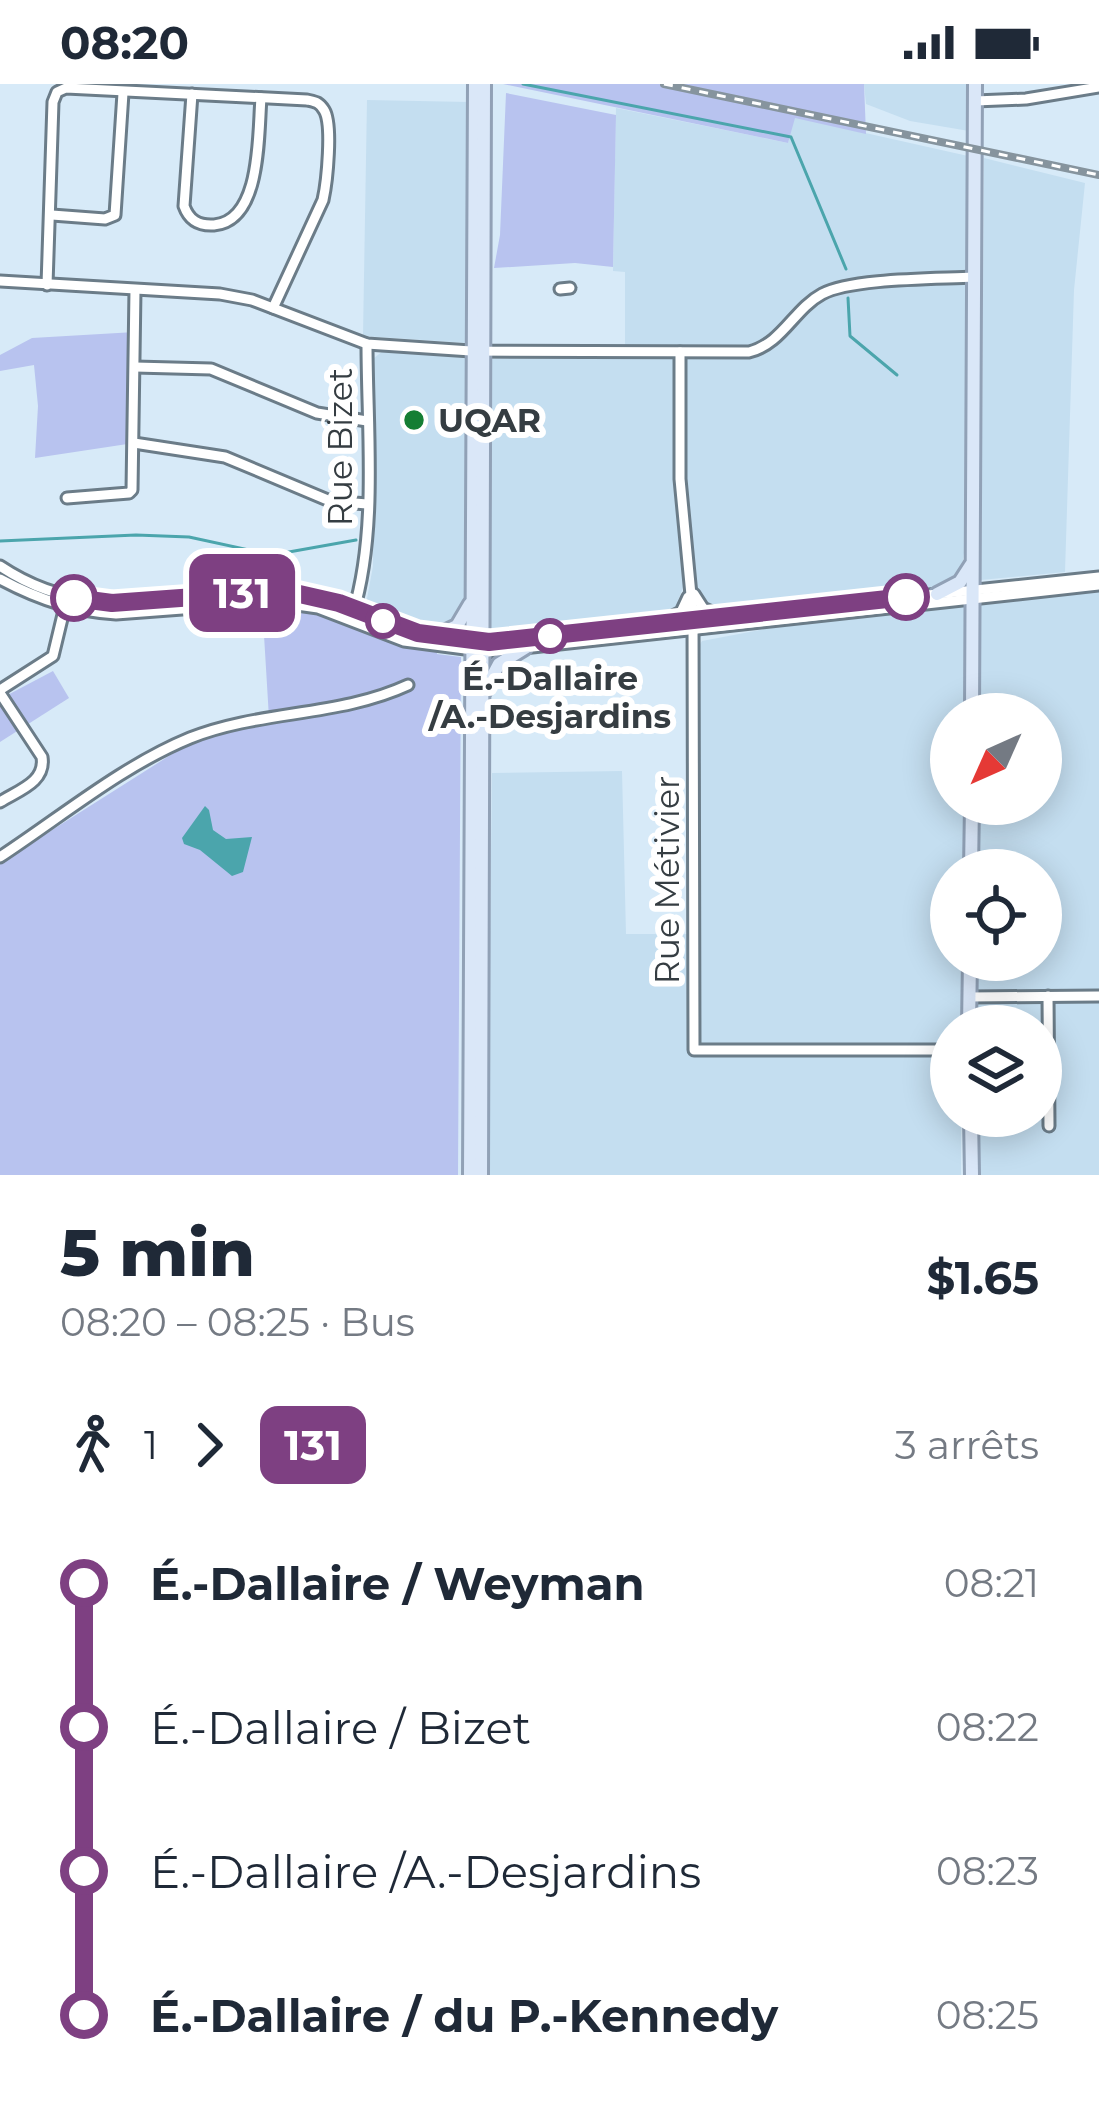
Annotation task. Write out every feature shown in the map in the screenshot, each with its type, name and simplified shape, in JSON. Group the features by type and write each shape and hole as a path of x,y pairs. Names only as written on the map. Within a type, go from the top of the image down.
{"main road":[{"path":"470,1175 477,646 475,84"},
{"path":"482,1175 481,698 472,597 484,84"},
{"path":"972,693 975,84"},
{"path":"937,594 960,582 971,564"},
{"path":"436,636 458,626 472,597"},
{"path":"481,698 499,664 525,648"},
{"path":"969,981 969,1005"},
{"path":"971,1137 972,1175"}],"street":[{"path":"975,101 1026,99 1099,87"},
{"path":"47,285 57,92 66,88 307,100 319,103 327,113 327,182 273,308"},
{"path":"52,214 106,219 115,215 123,94"},
{"path":"192,94 184,206 191,219 204,225 219,225 236,215 252,184 261,98"},
{"path":"0,281 220,294 273,308 367,344 478,352 680,352 760,349 810,302 832,290 973,277"},
{"path":"67,498 129,494 135,290"},
{"name":"Rue Bizet","path":"352,615 361,584 367,504 367,344"},
{"name":"Rue Métivier","path":"680,352 680,479 693,627 694,1050 930,1050"},
{"path":"135,367 211,369 317,413 367,421"},
{"path":"134,443 225,458 330,501 367,504"},
{"path":"0,566 66,602"},
{"path":"0,579 66,602 272,591 313,596 404,641 525,648 1099,581"},
{"path":"653,625 681,611 690,585"},
{"path":"690,585 703,608 727,618"},
{"path":"352,615 477,646 653,625 693,627 727,618 937,594 971,595"},
{"path":"0,802 44,769 42,757 0,692 53,656 66,602"},
{"path":"0,857 147,760 190,738 238,723 350,704 408,685"},
{"path":"1048,996 1048,1005"},
{"path":"969,997 1099,996"}],"shaded area":[{"path":"503,84 864,84 866,134 795,118 788,143"},
{"path":"864,84 969,84 969,131 910,121 866,104"},
{"path":"506,93 616,115 613,267 575,263 494,268 500,235"},
{"path":"367,100 469,102 468,343 363,336"},
{"path":"616,108 788,143 794,117 968,156 964,553 962,567 952,577 936,587 728,612 711,608 692,582 685,582 676,606 657,619 488,638 489,359 625,357 625,272 613,271"},
{"path":"984,158 1085,183 1074,290 1065,572 981,580"},
{"path":"135,332 134,443 35,458 34,365 0,371 0,355 32,338"},
{"path":"384,350 469,356 464,606 455,622 439,628 398,620 366,604 373,566 373,359"},
{"path":"1099,590 1099,1175 978,1175 977,1137 1062,1137 1062,1005 974,1005 974,981 1062,981 1062,849 974,849 975,825 1062,825 1062,693 975,693 976,602"},
{"path":"262,602 306,606 437,647 437,654 461,657 458,1175 0,1175 0,863 191,742 269,718"},
{"path":"966,604 965,693 930,693 930,825 964,825 964,849 930,849 930,981 963,981 962,1005 930,1005 930,1137 961,1137 961,1175 487,1175 492,773 622,771 626,934 698,934 699,646 702,641"},
{"path":"53,671 69,698 0,742 0,699"},
{"path":"205,806 213,830 226,839 252,837 243,872 232,876 200,850 184,844 182,838"}],"waterway":[{"path":"523,84 791,137 846,269"},
{"path":"848,298 850,336 897,375"},
{"path":"0,541 189,537 272,555 356,540"}],"railway":[{"path":"664,84 1099,175"}],"bus line":[{"name":"131","path":"74,598 112,603 295,593 339,603 418,633 489,642 906,597"}],"place":[{"name":"UQAR","path":"414,420"},
{"name":"É.-Dallaire /A.-Desjardins","path":"550,636"}]}
